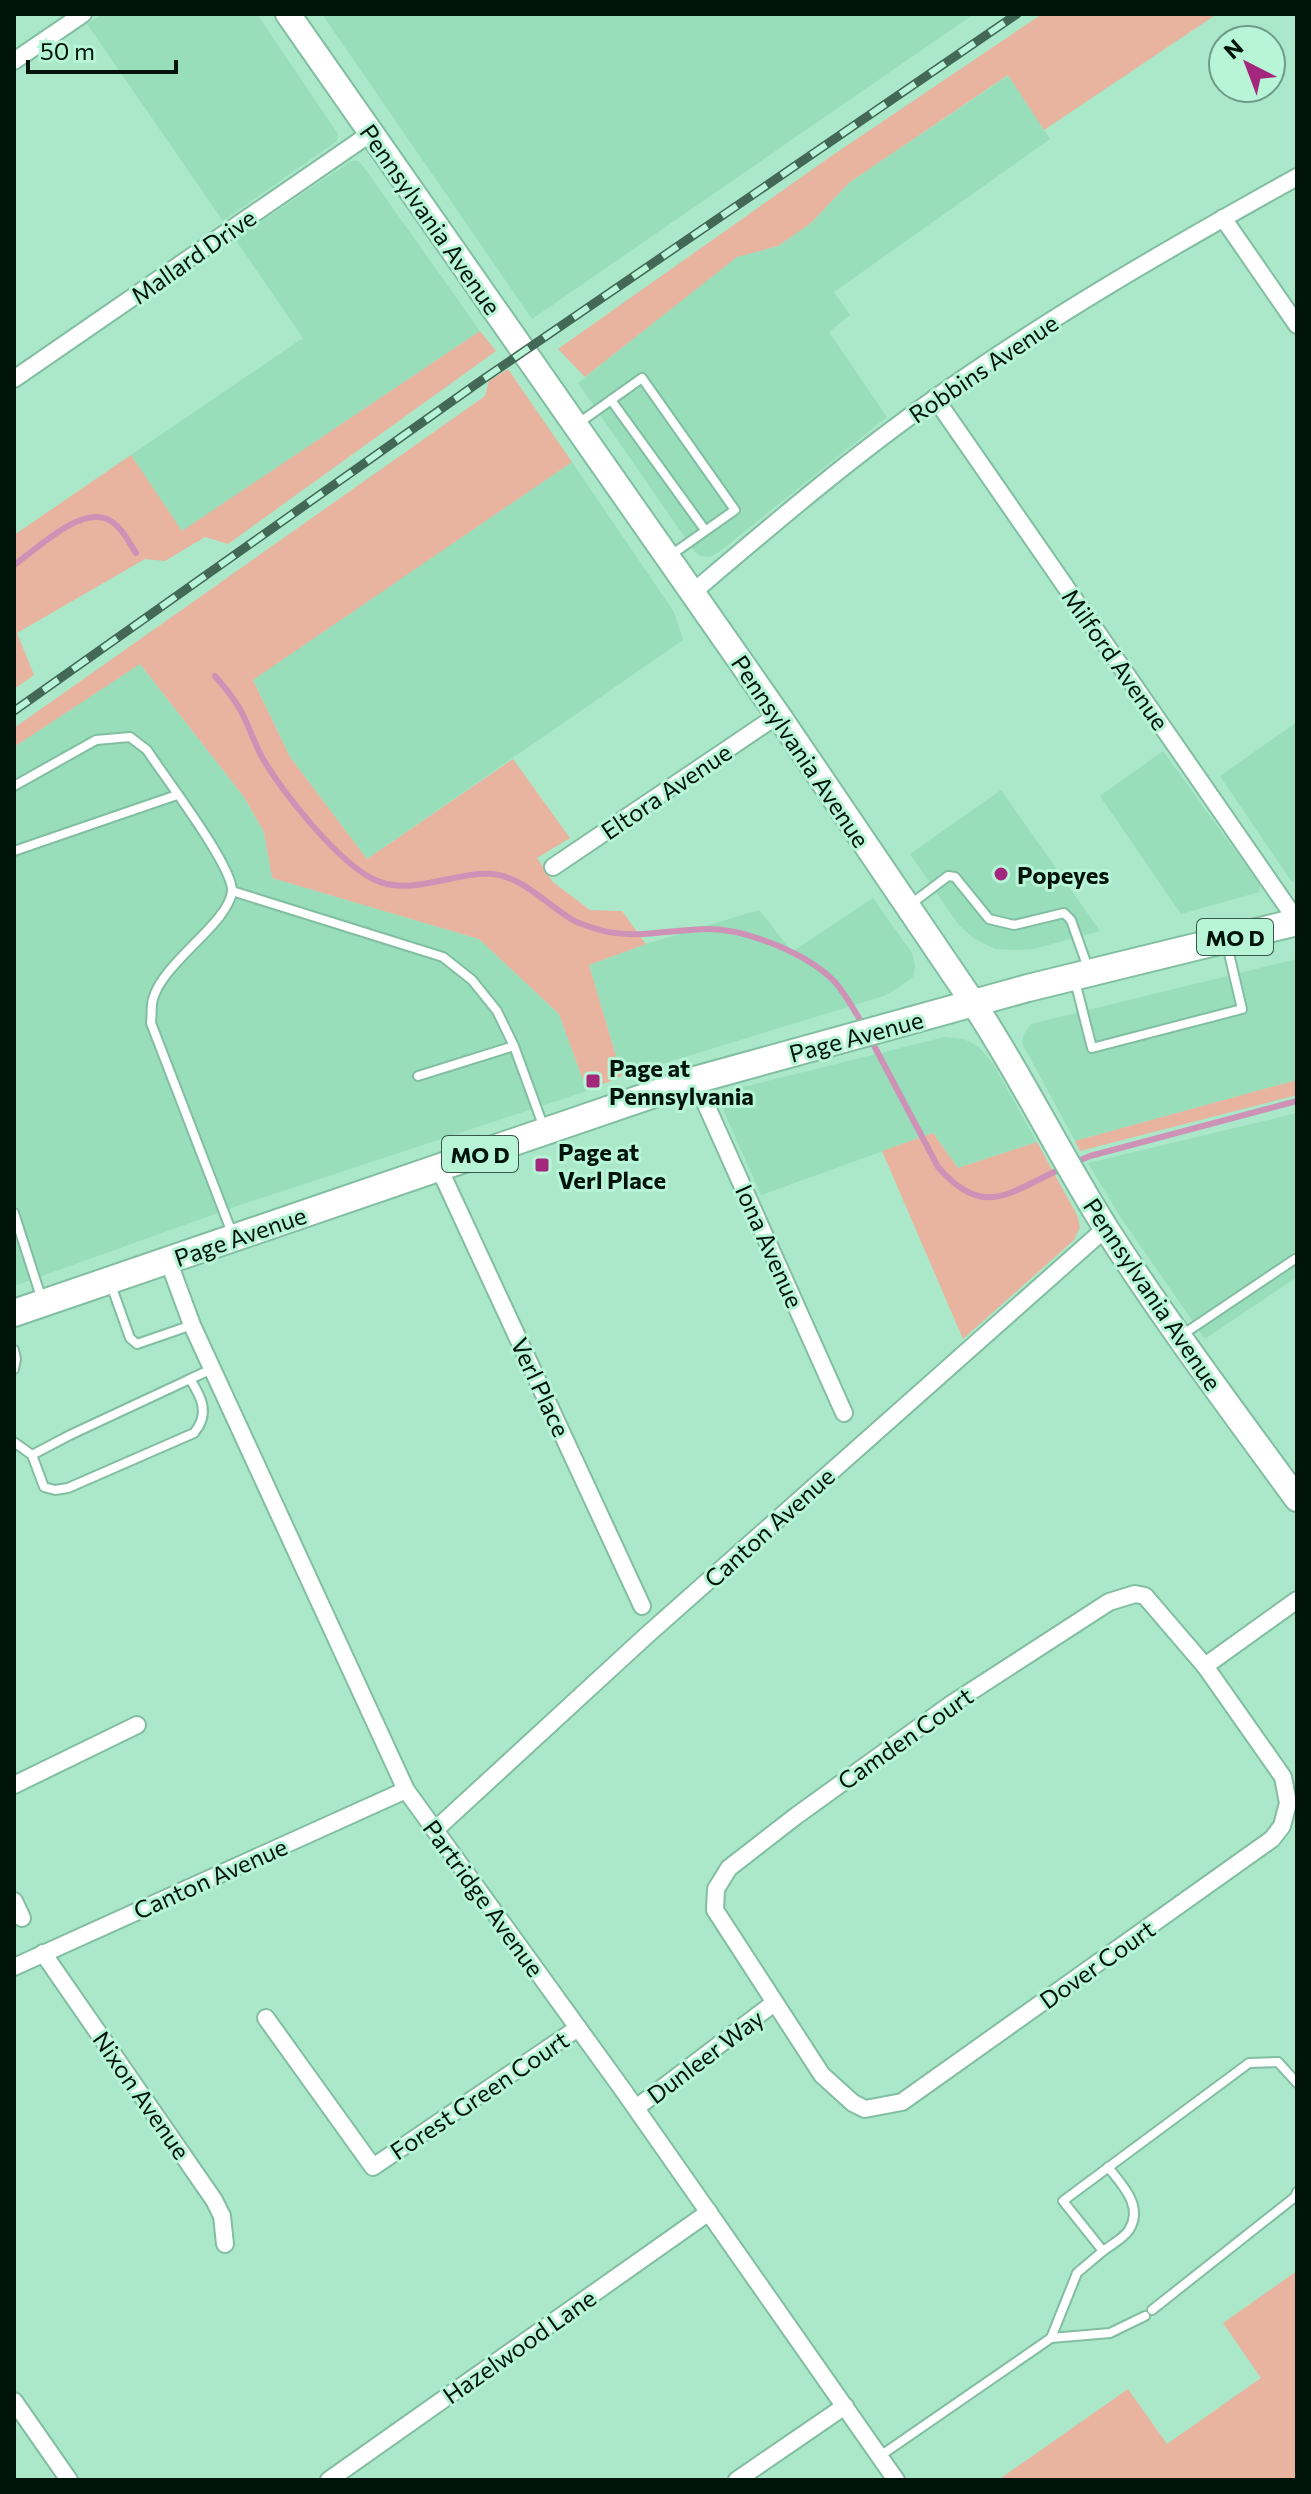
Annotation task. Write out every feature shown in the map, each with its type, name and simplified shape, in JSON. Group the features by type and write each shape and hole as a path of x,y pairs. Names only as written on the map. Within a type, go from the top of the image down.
{"main road":[{"name":"Page Avenue","path":"14,1313 695,1080 1082,974 1297,921"}],"street":[{"path":"14,61 83,14"},
{"name":"Pennsylvania Avenue","path":"288,14 778,715 974,1004 1106,1228 1178,1338 1297,1499"},
{"name":"Mallard Drive","path":"14,379 371,133"},
{"name":"Robbins Avenue","path":"692,593 844,466 935,398 1080,303 1297,177"},
{"path":"1223,218 1297,325"},
{"name":"Milford Avenue","path":"935,398 1297,921"},
{"name":"Eltora Avenue","path":"553,867 778,715"},
{"name":"Iona Avenue","path":"695,1080 844,1413"},
{"name":"Verl Place","path":"439,1168 642,1606"},
{"name":"Canton Avenue","path":"435,1830 646,1636 1106,1228"},
{"name":"Partridge Avenue","path":"168,1260 192,1325 406,1790 636,2108 896,2480"},
{"name":"Camden Court","path":"774,2003 715,1910 716,1889 729,1868 950,1705 1109,1602 1135,1594 1145,1596 1205,1666"},
{"path":"1205,1666 1297,1600"},
{"name":"Dover Court","path":"774,2003 822,2075 853,2103 865,2109 902,2102 1272,1839 1282,1826 1288,1803 1283,1777 1205,1666"},
{"path":"14,1785 137,1725"},
{"name":"Canton Avenue","path":"14,1967 406,1790"},
{"path":"14,1901 22,1918"},
{"name":"Nixon Avenue","path":"43,1953 214,2200 222,2216 225,2244"},
{"name":"Dunleer Way","path":"636,2108 774,2003"},
{"name":"Forest Green Court","path":"266,2018 373,2167 578,2028"},
{"name":"Hazelwood Lane","path":"329,2480 709,2212"},
{"path":"14,2401 69,2480"},
{"path":"737,2480 845,2406"}],"lane":[{"path":"575,426 642,378 715,489 735,510 668,557"},
{"path":"611,400 674,481 705,530"},
{"path":"14,786 96,740 130,737 147,750 226,868 232,891 221,914 164,976 153,998 151,1023 234,1238"},
{"path":"14,851 177,795"},
{"path":"907,907 948,876 955,877 989,919 1014,925 1064,913 1071,920 1092,1048 1242,1009 1225,939"},
{"path":"232,891 443,957 472,980 497,1011 514,1046 545,1131"},
{"path":"418,1076 514,1046"},
{"path":"14,1213 43,1304"},
{"path":"1178,1338 1295,1259"},
{"path":"110,1280 130,1338 137,1344 192,1325"},
{"path":"14,1350 14,1369"},
{"path":"32,1455 212,1369"},
{"path":"14,1442 32,1455 44,1487 55,1490 68,1488 194,1433 203,1422 203,1407 190,1379"},
{"path":"1103,2251 1063,2201 1249,2063 1278,2062 1297,2083"},
{"path":"1051,2338 1077,2273 1128,2231 1135,2209 1128,2193 1108,2167"},
{"path":"880,2456 1051,2338 1110,2333 1148,2313 1295,2197 1297,2192"}],"shaded area":[{"path":"102,14 257,14 338,134 337,141 223,221 87,24"},
{"path":"322,14 974,14 532,319"},
{"path":"1042,14 1217,14 1044,130 1008,75 850,182 810,224 778,246 737,257 585,377 558,349 827,159"},
{"path":"1009,75 1050,139 834,292 850,315 829,332 887,417 719,552 710,557 701,556 695,552 578,383 737,256 778,246 810,224 850,182"},
{"path":"351,161 358,161 363,166 480,331 181,532 131,455 303,338 235,239"},
{"path":"480,331 496,351 228,544 205,537 165,561 145,559 17,633 34,675 14,689 14,535 131,455 182,531"},
{"path":"508,369 572,462 253,680 290,757 367,859 513,759 570,838 537,858 553,882 590,910 622,911 646,944 589,965 622,1076 587,1091 559,1014 479,939 272,878 264,832 244,797 140,664 14,747 14,728 485,396 489,381"},
{"path":"572,462 674,612 683,640 367,859 290,757 253,679"},
{"path":"139,663 244,797 264,832 272,878 479,939 559,1014 587,1091 243,1204 14,1286 14,747"},
{"path":"1297,722 1297,884 1291,881 1220,776"},
{"path":"1163,751 1260,885 1259,892 1181,914 1100,796"},
{"path":"1001,790 1100,931 1033,949 1014,950 995,949 973,938 958,924 910,854"},
{"path":"873,898 912,953 915,965 913,977 898,988 884,996 622,1076 589,965 646,944 759,910 792,952"},
{"path":"1297,959 1297,1080 1075,1141 1022,1043 1031,1024"},
{"path":"945,1037 964,1039 979,1047 993,1064 1037,1142 958,1168 933,1133 761,1195 724,1112 731,1093 743,1087"},
{"path":"1297,1080 1297,1095 1080,1151 1075,1141"},
{"path":"1297,1113 1297,1277 1205,1339 1119,1215 1088,1163"},
{"path":"933,1133 958,1168 1037,1142 1077,1215 1080,1227 1074,1240 963,1339 882,1151"},
{"path":"1297,2271 1297,2480 998,2480 1128,2389 1167,2444 1261,2378 1223,2323"}],"waterway":[{"path":"14,565 71,524 96,517 116,525 136,553"},
{"path":"215,676 237,704 263,759 298,808 344,858 373,879 402,886 493,874 514,880 571,919 600,930 640,934 708,929 758,938 809,962 835,982 865,1028"},
{"path":"870,1038 938,1167 955,1183 970,1193 984,1197 998,1196 1063,1168"},
{"path":"1073,1163 1297,1101"}],"railway":[{"path":"14,711 482,380 1017,14"}],"place":[{"name":"Popeyes","path":"1001,874"},
{"name":"Page at Pennsylvania","path":"593,1081"},
{"name":"Page at Verl Place","path":"542,1165"}]}
